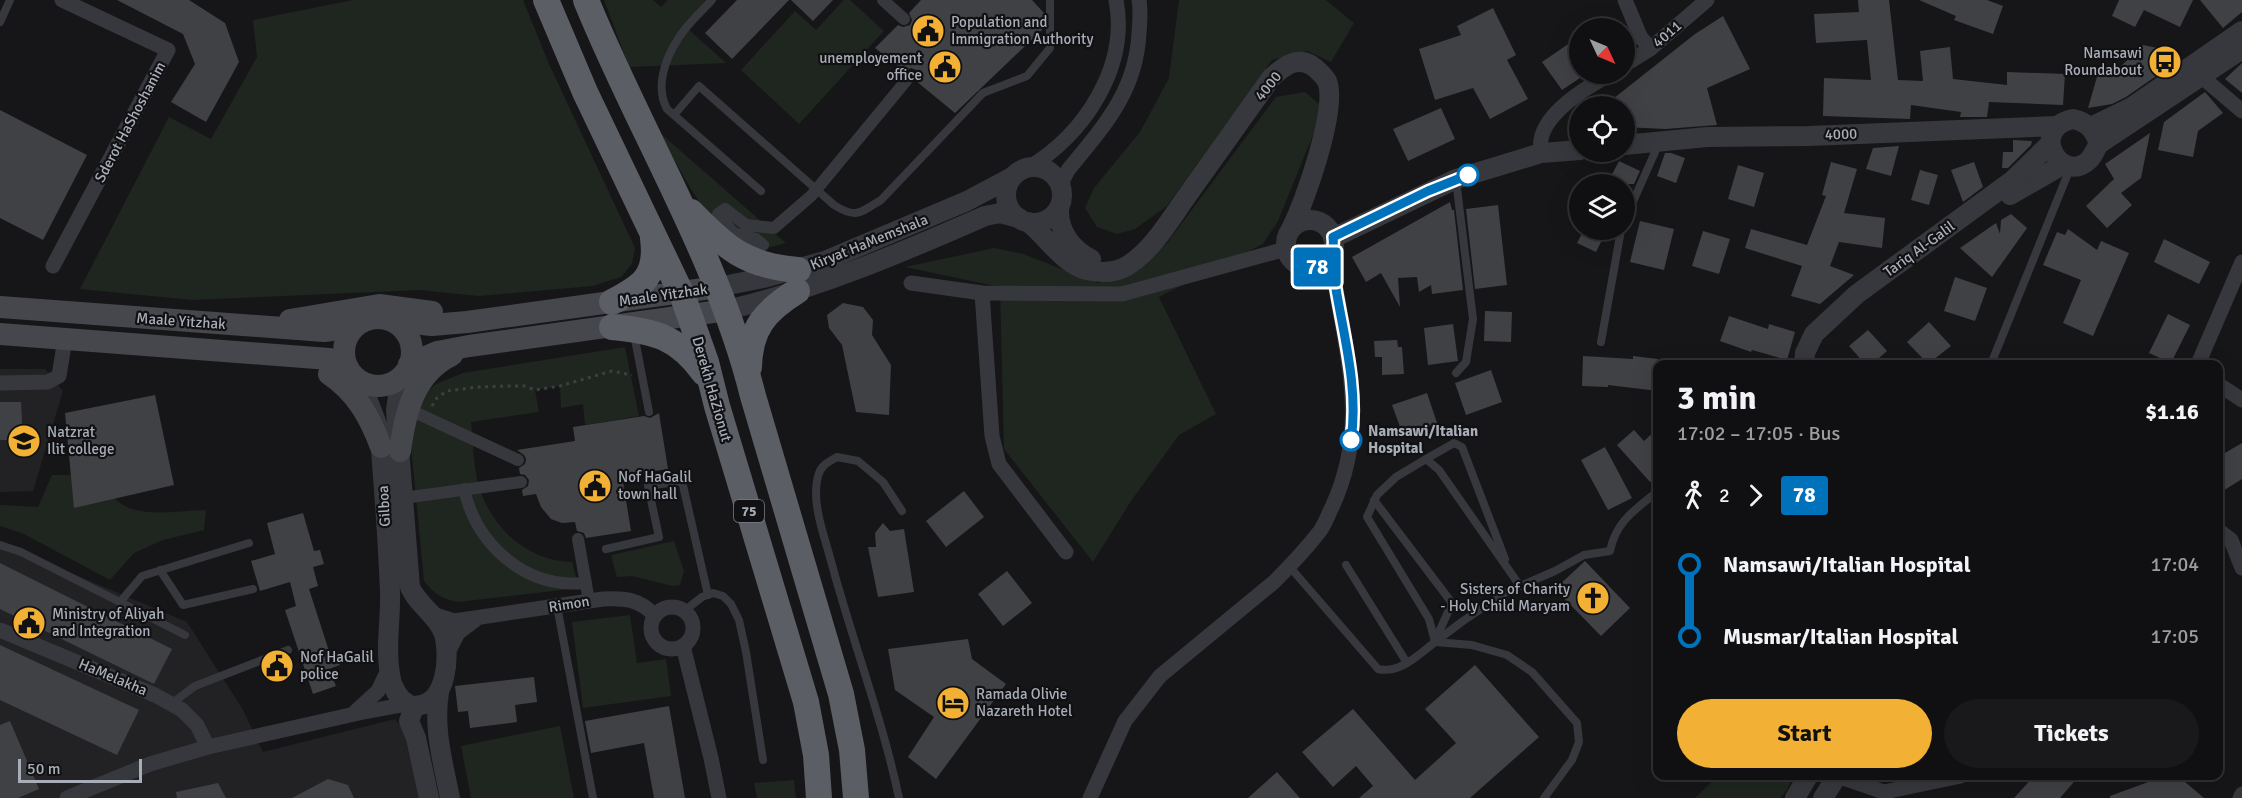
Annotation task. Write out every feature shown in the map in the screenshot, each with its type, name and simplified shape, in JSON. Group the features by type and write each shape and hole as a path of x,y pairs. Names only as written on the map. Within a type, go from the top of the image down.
{"highway":[{"name":"Derekh HaZionut","path":"546,0 585,92 686,304 806,702 816,755 819,798"},
{"name":"75","path":"586,0 618,76 678,198 723,298 742,351 748,379 841,694 850,741 856,798"},
{"path":"678,198 718,239 739,254 797,280 758,325 749,352 748,379"},
{"path":"652,232 655,258 652,271 634,290 619,319 673,342 696,361 711,381"}],"main road":[{"name":"Maale Yitzhak","path":"406,369 437,352 723,298"},
{"path":"250,326 379,305 486,320"},
{"name":"Maale Yitzhak","path":"0,308 324,331 362,322"},
{"path":"372,318 393,321 407,335 411,344 406,369 396,380 378,386 354,374 345,358 344,347 347,337 362,322 372,318"},
{"name":"Maale Yitzhak","path":"393,321 432,325 486,320 619,319"},
{"name":"Maale Yitzhak","path":"0,334 329,359 354,374"},
{"path":"284,356 323,371 339,381 361,405 390,449 417,413 416,388 446,357 469,346"}],"street":[{"name":"Sderot HaShoshanim","path":"54,266 168,50 62,0"},
{"path":"883,0 903,19"},
{"name":"Kiryat HaMemshala","path":"797,280 866,245 967,201 1046,157 1059,146 1092,107 1111,69 1116,48 1116,0"},
{"path":"1060,200 1059,183 1048,170 1038,167 1020,172 1008,186 1007,201 1010,210 1023,220 1041,222 1052,216 1060,200 1063,180 1068,170 1110,119 1132,76 1138,52 1139,0"},
{"path":"1625,0 1640,36 1650,49"},
{"name":"4011","path":"1635,58 1650,49 1707,0"},
{"path":"2095,135 2082,121 2073,119 2064,121 2054,135 2054,156 2067,165 2078,165 2091,159 2095,135 2242,31"},
{"path":"2095,135 2202,77 2242,49"},
{"name":"4000","path":"1023,220 1075,265 1086,270 1113,272 1126,267 1138,258 1160,233 1271,78 1292,62 1311,65 1327,81 1329,109 1305,200 1286,240 1286,249"},
{"path":"718,239 763,245 756,239 733,233 718,214 724,209 746,225 774,228 817,189 910,76"},
{"path":"2202,77 2242,111"},
{"path":"1541,153 1541,138 1551,119 1579,93 1594,84"},
{"name":"4000","path":"1635,144 1707,137 2054,135"},
{"name":"Tariq Al-Galil","path":"1804,360 1805,353 1814,334 1857,294 2013,180 2054,135"},
{"path":"911,283 982,293 1122,294 1286,249 1293,262 1300,267 1315,268 1323,265 1332,254 1333,237 1456,179 1541,153 1569,151"},
{"name":"Tariq Al-Galil","path":"1814,360 1815,354 1824,339 1863,304 2021,187 2067,165"},
{"name":"4000","path":"1309,185 1310,200 1317,220 1328,227 1333,237"},
{"name":"4000","path":"1060,200 1058,218 1069,242 1080,254 1091,259 1104,262 1132,255 1147,246 1160,233"},
{"name":"Kiryat HaMemshala","path":"723,298 797,280 864,268 985,216 1000,213 1023,220"},
{"path":"1292,227 1308,219 1317,220"},
{"path":"960,227 982,223 1009,226 1054,248"},
{"path":"2200,360 2242,262"},
{"path":"1090,798 1125,722 1160,676 1274,582 1290,566 1321,530 1343,483 1353,426 1351,382 1335,283 1315,268"},
{"path":"982,293 992,436 999,464 1066,552"},
{"path":"0,383 48,382 59,376 65,339"},
{"name":"Gilboa","path":"388,635 390,449 406,369"},
{"name":"Gilboa","path":"354,374 390,449 403,498 410,587 414,597 428,612"},
{"path":"2223,387 2242,400"},
{"path":"417,413 518,460"},
{"path":"403,498 521,482"},
{"path":"464,489 475,523 499,553 533,575 551,581 586,583"},
{"path":"2223,534 2231,540 2242,568"},
{"path":"578,539 589,601"},
{"name":"Rimon","path":"428,612 443,620 454,621 621,598 634,600 655,616"},
{"path":"429,798 416,738 409,721 411,705 392,684 389,668 388,635 398,617 416,608 428,612 439,624 444,635 445,669 436,710 436,724 450,798"},
{"path":"666,608 678,608 684,611 689,617 692,634 683,645 670,649 657,642 651,626 655,616 666,608"},
{"path":"446,656 458,633 477,618"},
{"name":"HaMelakha","path":"0,630 155,695 182,710 197,725 208,747"},
{"path":"683,645 719,798"},
{"path":"351,715 378,691 389,668"},
{"path":"66,798 150,764 208,747 351,715 411,705 425,705 439,692"},
{"path":"1795,798 1806,780"},
{"path":"1823,798 1834,780"},
{"path":"1846,780 1882,795 1944,780"},
{"path":"2240,798 2242,794"}],"lane":[{"path":"0,22 10,0"},
{"path":"712,0 678,38 662,76 662,100 667,110 761,191"},
{"path":"674,115 699,86 848,214 862,212 881,200 983,93 1028,76 1050,48 1052,12 1050,0"},
{"path":"1635,197 1659,142"},
{"path":"1992,360 2067,165"},
{"path":"1456,179 1473,319 1466,362 1456,373"},
{"path":"1601,342 1619,240"},
{"path":"619,319 642,376 649,412"},
{"path":"1435,642 1429,619 1367,517 1377,495 1396,477 1454,443 1462,447 1509,570"},
{"path":"899,798 890,758 840,595 819,517 818,476 824,464 837,457 858,461 883,482 902,511"},
{"path":"1426,459 1439,470 1520,586"},
{"path":"606,549 659,537 648,486 682,481 708,595"},
{"path":"1290,566 1378,669 1389,672 1407,663 1506,592 1555,572 1584,555 1610,551 1613,536 1626,517 1653,495"},
{"path":"1374,500 1452,603 1435,642"},
{"path":"120,602 142,576 249,543"},
{"path":"0,545 21,552 185,635"},
{"path":"1346,565 1407,663"},
{"path":"160,570 183,605 253,589"},
{"path":"684,611 712,593 723,596 731,604 739,620 746,652 763,760"},
{"path":"557,606 592,798"},
{"path":"1435,642 1472,645 1507,655 1532,672 1576,723 1579,742 1572,760 1544,798"},
{"path":"171,704 195,686 288,650"}],"path":[{"path":"417,413 447,391 511,386 525,386 535,390 560,386 612,371 642,376"}],"shaded area":[{"path":"353,0 523,0 549,64 635,248 632,264 621,277 593,286 479,296 419,290 192,300 80,289 169,117 211,139 257,57 253,20"},
{"path":"604,0 653,0 661,7 668,0 713,0 688,29 726,63 629,67"},
{"path":"844,0 850,0 884,31 799,124 741,70 795,11 816,30"},
{"path":"1179,0 1326,0 1354,23 1331,62 1307,51 1272,60 1167,206 1135,229 1117,234 1097,227 1085,208 1094,188 1140,132 1169,78"},
{"path":"1305,92 1324,108 1278,221 1263,244 1159,297 1216,414 1179,435 1131,501 1093,562 1004,449 1000,287 905,267 994,248 1023,254 1098,283 1132,274 1167,243 1276,97"},
{"path":"660,133 786,243 761,248 745,246 719,227 685,179"},
{"path":"625,347 639,416 585,425 583,404 561,408 560,386 535,390 539,412 471,422 475,467 480,491 487,507 497,522 522,546 554,560 572,562 579,588 458,602 435,593 424,581 411,446 421,397 436,384 463,373"},
{"name":"Natzrat Ilit college","path":"0,369 45,369 63,391 33,491 0,492"},
{"path":"52,475 100,475 108,491 118,502 144,512 206,510 204,530 163,540 134,553 110,580 24,534 0,526 0,505 38,507"},
{"path":"674,541 684,571 680,585 672,586 632,576 617,577 611,555"},
{"path":"0,543 187,622 243,710 263,752 395,719 415,743 431,798 0,798"},
{"path":"630,615 637,663 666,659 671,696 583,708 572,622"},
{"path":"560,726 574,798 471,798 461,746"},
{"path":"794,780 796,798 757,798 754,783"},
{"path":"1714,780 1791,780 1780,798 1695,798"}],"building":[{"path":"117,0 189,0 225,23 239,62 206,122 171,102 195,64 183,34"},
{"path":"737,0 789,0 732,59 705,33"},
{"path":"791,0 833,0 813,21"},
{"path":"921,0 1032,0 1044,13 1044,28 955,113 916,81 918,77 916,70 911,68 904,71 875,48 898,25 903,27 910,25 912,20 909,13"},
{"path":"1858,0 1889,0 1898,80 1923,81 1920,51 1950,47 1953,79 2007,85 2007,72 2065,74 2063,105 1989,102 1987,117 1960,117 1961,112 1911,105 1910,119 1823,116 1824,78 1871,80 1867,40 1816,43 1814,14 1859,12"},
{"path":"1919,0 1987,0 2003,6 1993,34 1954,20 1956,16"},
{"path":"2119,0 2193,0 2180,27 2144,10 2135,27 2112,16"},
{"path":"2200,0 2242,0 2242,12 2223,28"},
{"path":"1493,8 1516,55 1507,60 1528,99 1490,119 1473,88 1435,100 1419,49 1461,35 1457,26"},
{"path":"1723,16 1750,69 1707,88 1717,125 1665,129 1635,128 1635,96 1617,96 1635,84 1635,81 1695,34"},
{"path":"1569,44 1569,84 1571,84 1562,90 1542,62"},
{"path":"2143,45 2177,52 2182,58 2126,97 2112,104 2088,108 2099,70 2108,68 2116,71"},
{"path":"2242,63 2242,93 2225,79"},
{"path":"2205,92 2223,113 2198,131 2193,157 2158,150 2164,122"},
{"path":"1441,108 1455,139 1408,161 1393,129"},
{"path":"0,110 87,155 43,240 0,218"},
{"path":"2150,133 2141,178 2121,193 2132,205 2107,228 2086,206 2114,179 2105,164"},
{"path":"2013,140 2032,141 2031,145 2008,168 2002,168 2003,152 2013,152"},
{"path":"1899,146 1891,176 1866,169 1873,148"},
{"path":"1665,153 1685,158 1676,183 1657,176"},
{"path":"1618,162 1640,171 1635,182 1635,174 1612,174"},
{"path":"1831,162 1857,169 1844,213 1885,218 1882,248 1839,242 1830,266 1854,275 1820,304 1791,296 1802,266 1745,248 1751,229 1807,245 1826,196 1822,195"},
{"path":"1974,162 1983,187 1963,202 1951,170"},
{"path":"1738,165 1764,173 1754,207 1728,199"},
{"path":"1920,170 1938,175 1929,205 1911,200"},
{"path":"1450,202 1454,210 1463,290 1432,294 1431,285 1419,292 1417,277 1398,278 1400,307 1381,273 1366,282 1352,257"},
{"path":"1498,205 1507,285 1475,289 1466,209"},
{"path":"2011,214 2027,228 1992,277 1960,248 1996,223 2000,234 2001,220"},
{"path":"1640,221 1674,229 1664,270 1630,262"},
{"path":"2068,229 2097,250 2101,241 2129,253 2093,336 2063,323 2081,280 2043,265 2057,232 2065,235"},
{"path":"1703,231 1730,239 1719,274 1692,266"},
{"path":"2164,239 2210,262 2199,284 2154,262"},
{"path":"1579,240 1602,240 1596,252 1577,243"},
{"path":"1955,277 1987,288 1975,321 1944,311"},
{"path":"843,303 863,307 873,320 872,335 891,365 889,415 856,412 842,345 829,328 827,315"},
{"path":"1485,311 1512,312 1511,342 1484,341"},
{"path":"2168,314 2190,325 2172,360 2164,360 2149,353"},
{"path":"1729,316 1768,329 1769,324 1795,332 1787,360 1752,350 1751,352 1720,341"},
{"path":"1929,322 1951,346 1933,360 1924,360 1907,342"},
{"path":"1453,324 1458,361 1428,365 1424,328"},
{"path":"1868,330 1887,351 1877,360 1861,360 1849,346"},
{"path":"1397,340 1398,347 1402,347 1404,374 1382,375 1382,357 1375,357 1374,341"},
{"path":"1583,356 1633,359 1633,356 1658,359 1653,360 1653,390 1608,385 1608,387 1582,386"},
{"path":"1491,370 1502,402 1466,415 1455,383"},
{"path":"1427,393 1437,423 1403,435 1392,405"},
{"path":"155,395 174,485 74,508 65,413"},
{"path":"0,402 21,402 23,440 0,440"},
{"path":"659,413 668,469 622,476 631,531 586,538 584,533 577,531 575,522 562,523 551,519 541,507 536,494 523,496 522,490 528,486 529,480 525,475 520,474 519,468 525,464 526,459 517,450 575,441 573,427 644,416 650,418"},
{"path":"1634,430 1644,441 1653,433 1653,479 1650,482 1617,445"},
{"path":"2242,443 2242,479 2223,491 2223,454"},
{"path":"1605,447 1632,498 1608,510 1581,460"},
{"path":"964,491 984,517 946,547 926,521"},
{"path":"303,513 314,551 320,550 324,564 313,567 318,586 309,589 329,651 335,649 340,665 329,669 336,686 313,694 285,610 296,606 290,582 260,591 251,561 275,554 267,523"},
{"path":"883,523 890,531 904,529 914,592 878,597 868,547 876,547 875,533"},
{"name":"Sisters of Charity - Holy Child Maryam","path":"1585,561 1630,608 1601,636 1555,589"},
{"path":"0,563 172,649 154,684 0,609"},
{"path":"1007,571 1032,603 1003,626 978,594"},
{"name":"Ramada Olivie Nazareth Hotel","path":"968,639 972,659 1006,684 936,779 908,757 934,717 895,690 888,649"},
{"path":"0,645 139,710 117,755 0,700"},
{"path":"1475,665 1539,737 1470,798 1359,798 1373,786 1356,766 1333,787 1302,752 1353,709 1415,780 1456,743 1425,709"},
{"path":"534,677 537,702 515,705 517,722 470,728 468,711 458,712 455,686"},
{"path":"669,706 685,798 654,798 644,743 591,753 585,721"},
{"path":"10,721 39,789 18,798 0,798 0,725"},
{"path":"1277,772 1300,798 1248,798"},
{"path":"328,779 348,785 354,798 292,798"},
{"path":"2030,780 2076,780 2060,798 2014,798"},
{"path":"2183,780 2204,798 2110,798 2110,796 2151,781"},
{"path":"218,783 226,798 177,798 176,792"}],"bus line":[{"name":"78","path":"1351,440 1353,426 1351,382 1335,283 1315,268 1323,265 1332,254 1333,237 1428,191 1468,175"}],"place":[{"name":"Population and Immigration Authority","path":"928,31"},
{"name":"Namsawi Roundabout","path":"2165,62"},
{"name":"unemployement office","path":"945,67"},
{"name":"Namsawi/Italian Hospital","path":"1351,440"},
{"name":"Natzrat Ilit college","path":"24,441"},
{"name":"Nof HaGalil town hall","path":"595,486"},
{"name":"Sisters of Charity - Holy Child Maryam","path":"1593,598"},
{"name":"Ministry of Aliyah and Integration","path":"29,623"},
{"name":"Nof HaGalil police","path":"277,666"},
{"name":"Ramada Olivie Nazareth Hotel","path":"953,703"}]}
